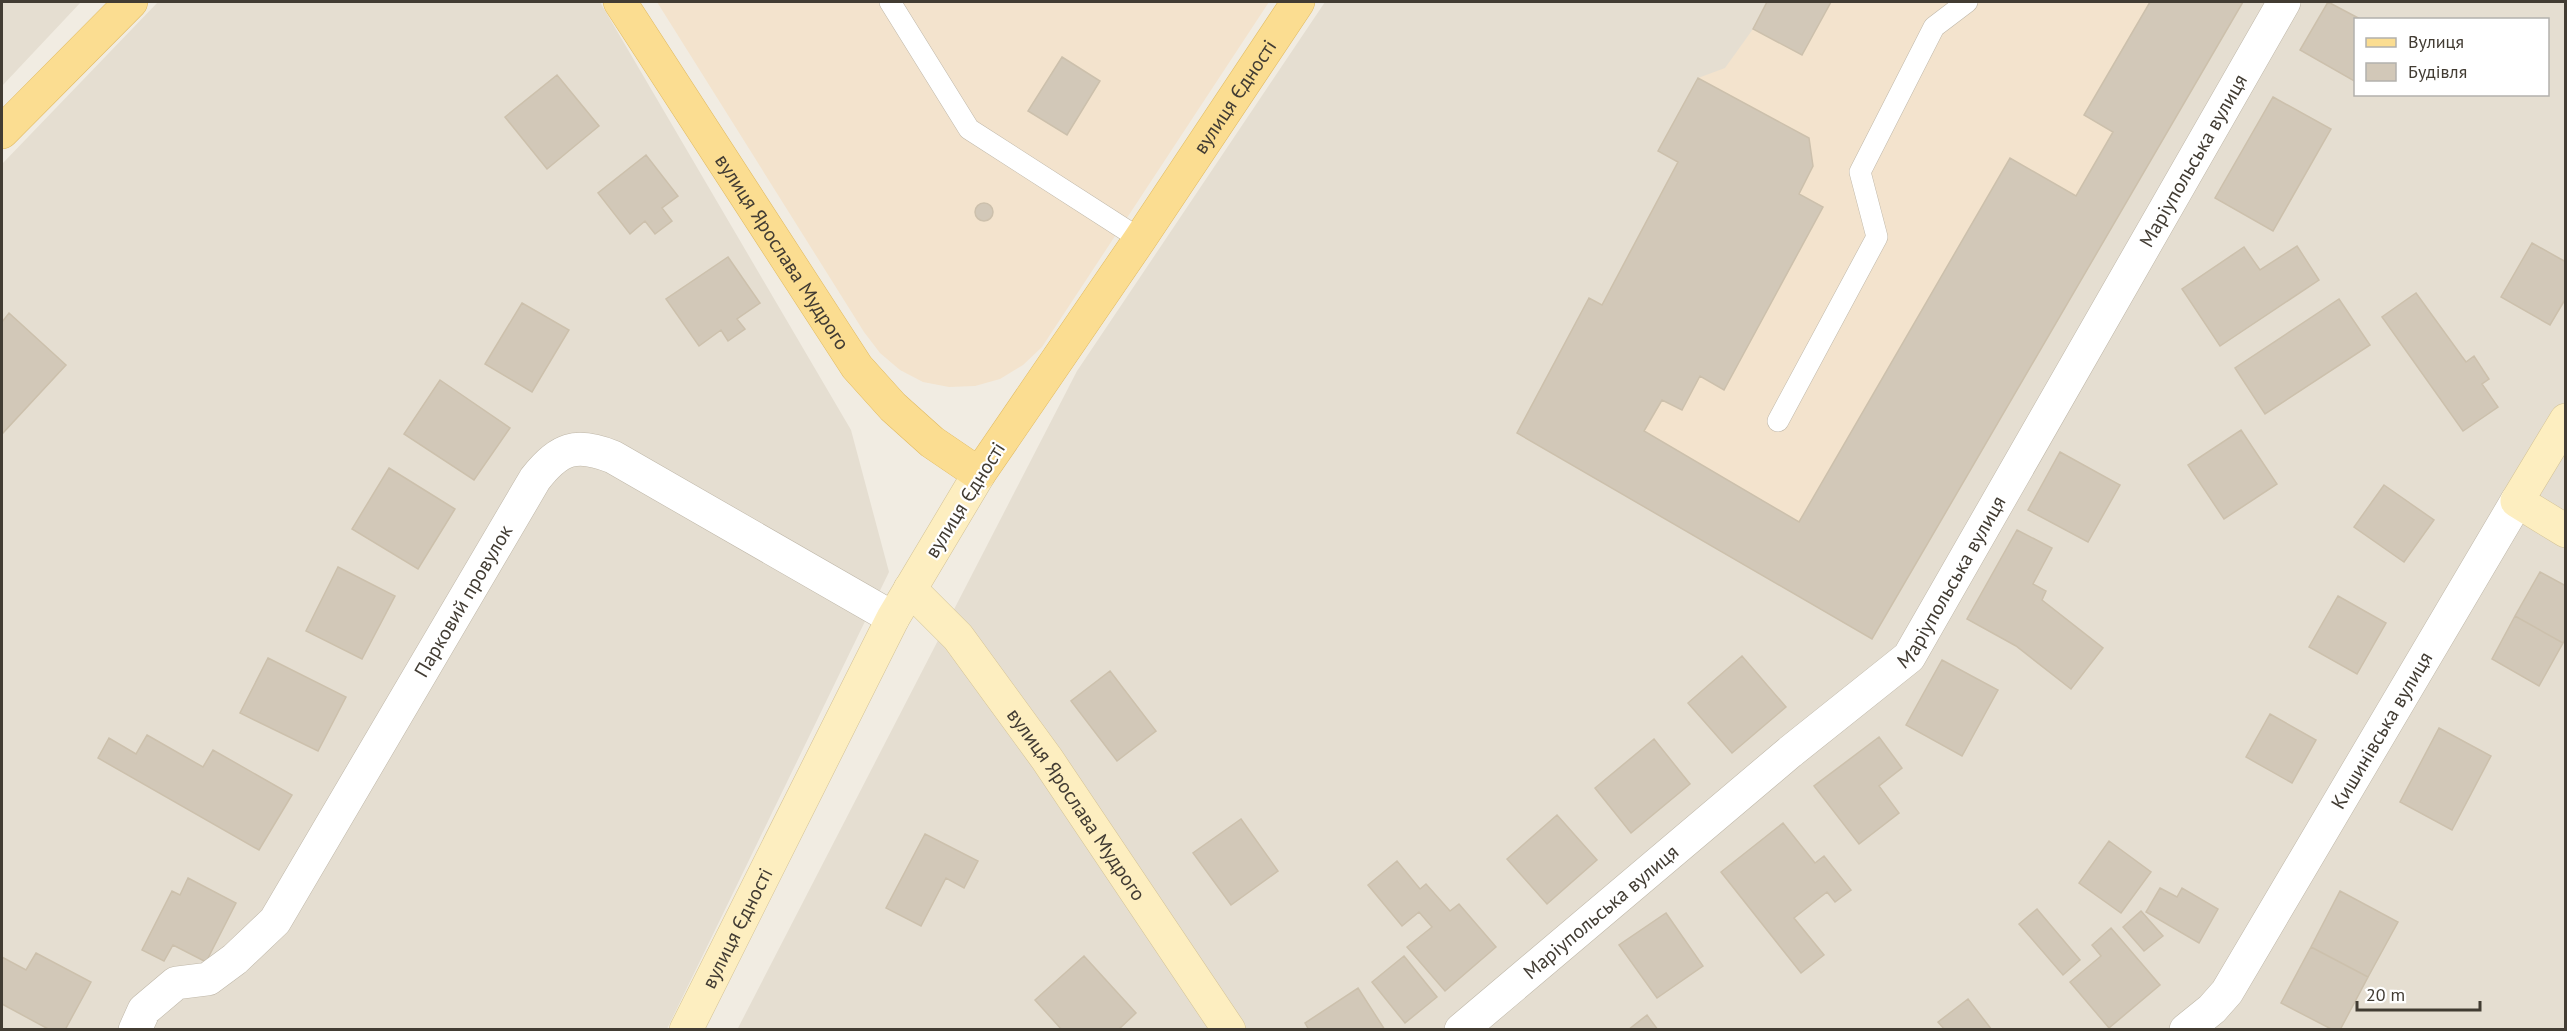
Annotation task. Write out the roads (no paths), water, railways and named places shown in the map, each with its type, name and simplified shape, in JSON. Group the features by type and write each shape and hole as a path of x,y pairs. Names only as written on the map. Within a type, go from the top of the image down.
{"main road":[{"path":"2,132 131,2"},
{"name":"вулиця Ярослава Мудрого","path":"620,2 857,367 892,407 932,442 979,474"},
{"name":"вулиця Єдності","path":"979,474 1140,239 1298,2"}],"street":[{"name":"Маріупольська вулиця","path":"1461,1029 1790,752 1909,657 2284,2"},
{"name":"Кишинівська вулиця","path":"2200,1025 2227,992 2565,420"},
{"name":"Парковий провулок","path":"135,1029 144,1010 176,983 208,979 235,959 275,921 535,479 549,461 569,450 592,449 613,457 893,618"},
{"name":"вулиця Єдності","path":"686,1029 893,618 979,474"},
{"path":"2517,501 2565,531"},
{"name":"вулиця Ярослава Мудрого","path":"910,589 958,637 1040,750 1228,1029"}],"lane":[{"path":"890,2 969,129 1140,239"},
{"path":"1778,421 1876,237 1860,172 1934,27 1967,2"}]}
